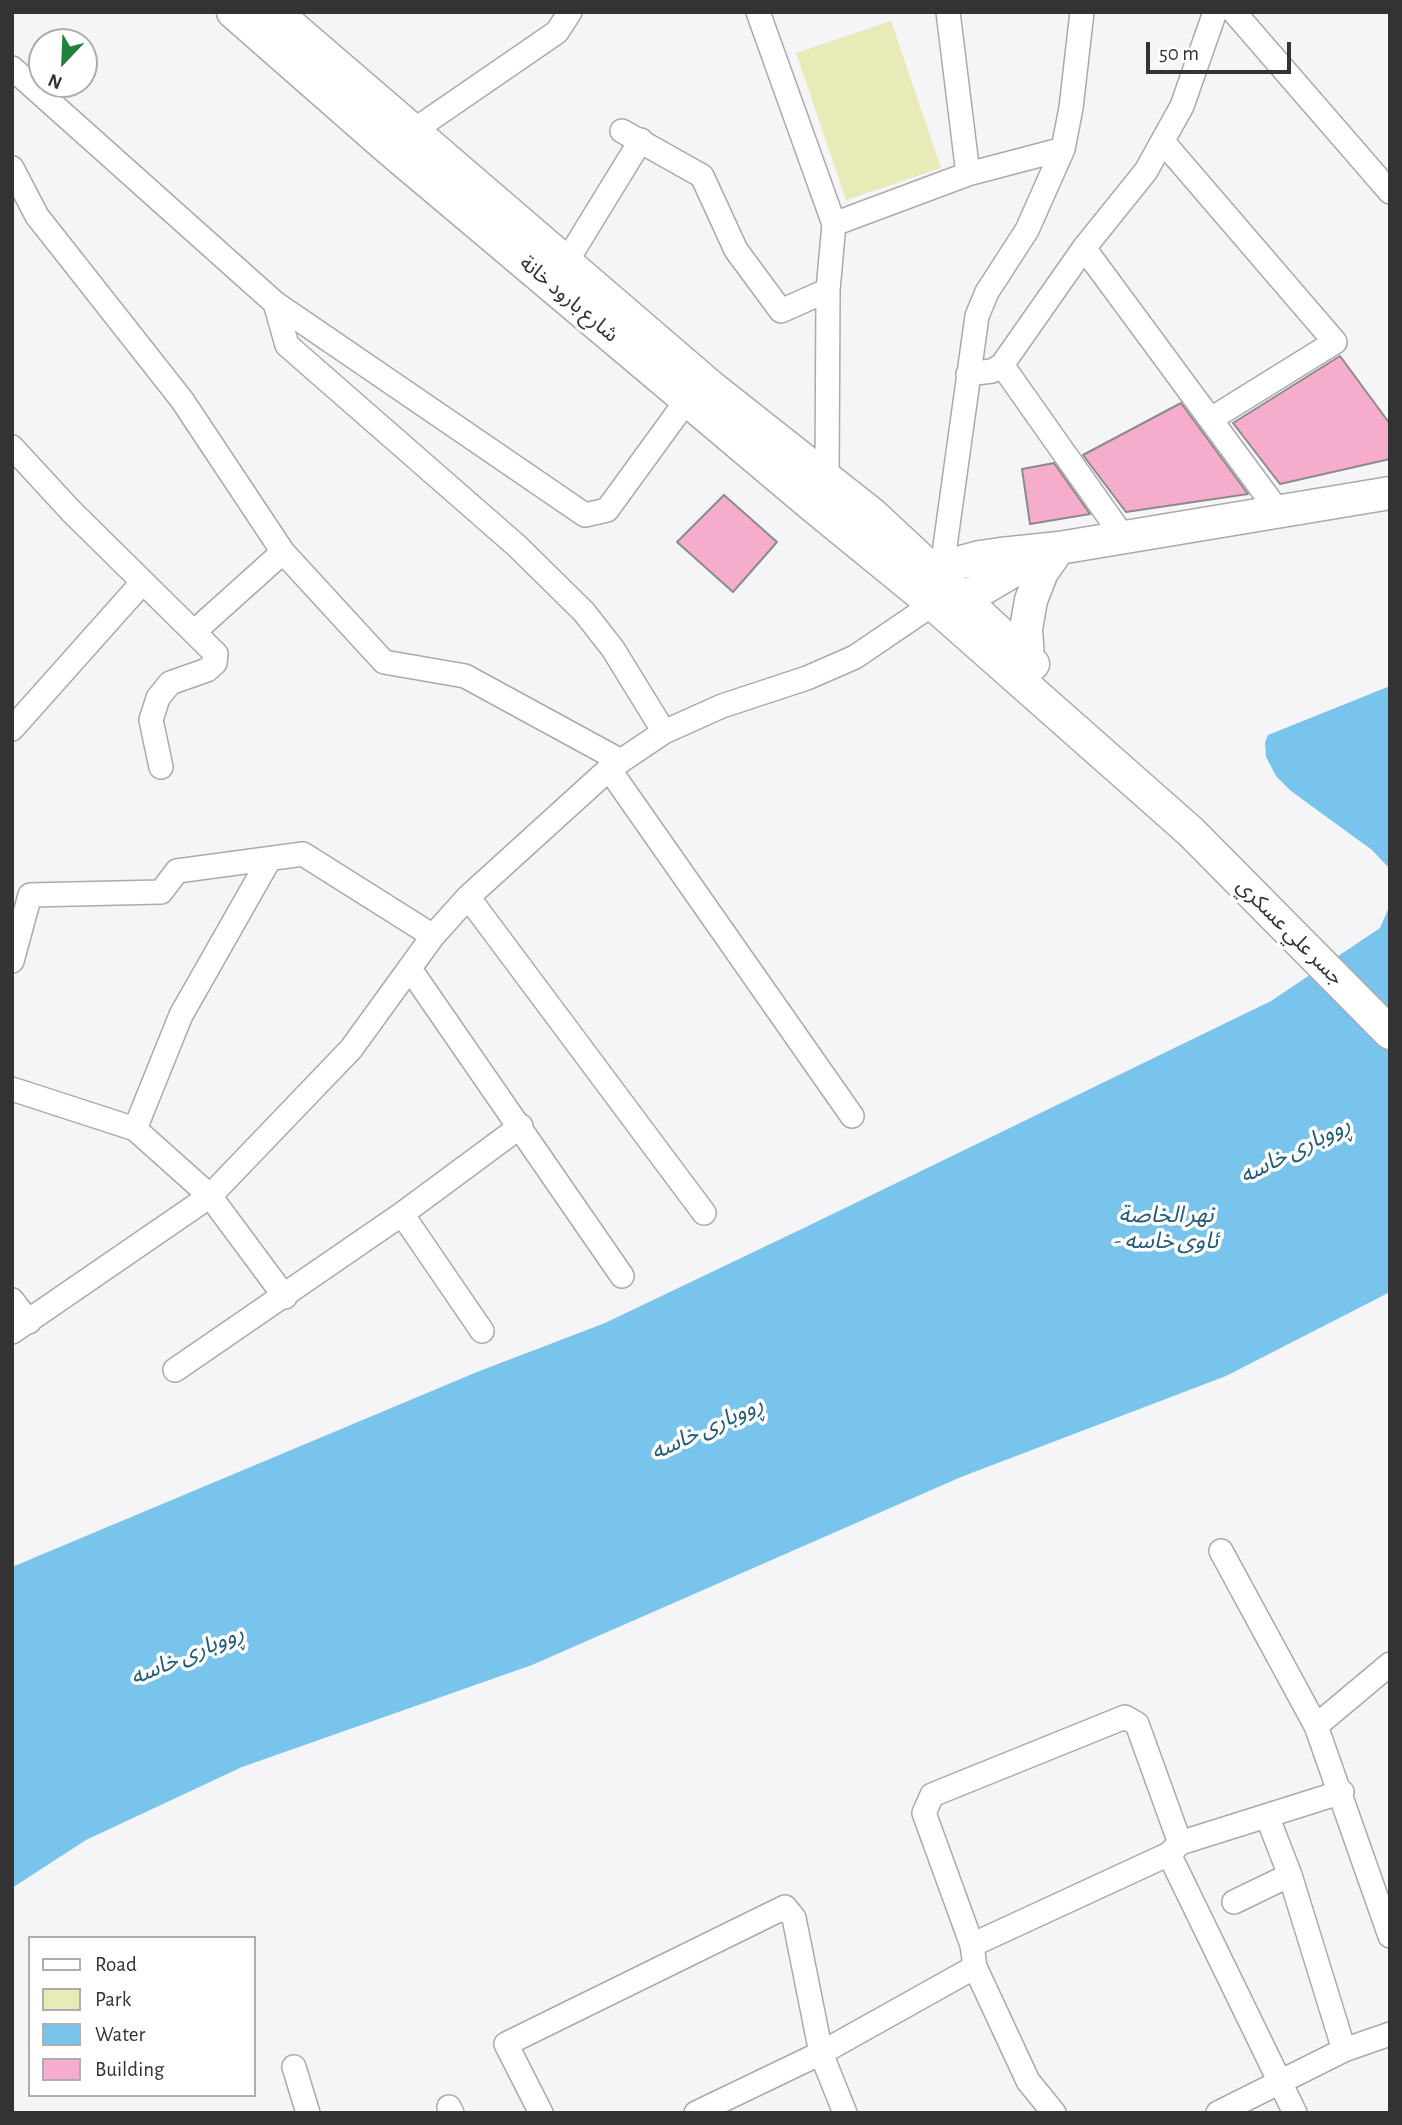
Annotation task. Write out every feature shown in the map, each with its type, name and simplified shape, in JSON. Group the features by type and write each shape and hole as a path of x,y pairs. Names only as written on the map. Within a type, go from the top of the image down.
{"main road":[{"name":"شارع بارود خانة","path":"233,12 388,148 687,400 862,526 945,592"},
{"name":"شارع بارود خانة","path":"275,12 565,264 710,386 827,479 908,582 945,592"},
{"path":"945,592 1055,549 1390,493"},
{"path":"1028,659 1026,629 1031,600 1055,549"},
{"path":"945,592 1028,659 1198,826"},
{"path":"945,592 1198,826"},
{"name":"جسر علي عسكري","path":"1198,826 1390,1008"},
{"name":"جسر علي عسكري","path":"1198,826 1390,1032"}],"street":[{"path":"413,131 557,32 570,12"},
{"path":"758,12 834,224 828,290 827,479"},
{"path":"948,12 968,174"},
{"path":"12,1300 20,1327 210,1196 351,1049 433,936 468,897 615,765 664,732 722,706 831,669 877,644 945,592 968,374 982,303 1027,230 1063,149 1071,108 1082,12"},
{"path":"968,374 988,372 1002,365 1084,248 1146,171 1164,144 1194,77 1215,12"},
{"path":"1234,12 1390,192"},
{"path":"12,68 275,303 585,515 607,510 687,400"},
{"path":"565,264 632,136 702,176 736,250 781,311 828,290"},
{"path":"1164,144 1335,342 1211,419"},
{"path":"834,224 968,174 1063,149"},
{"path":"12,168 37,216 60,249 182,400 283,552 384,662 465,676 615,765 852,1115"},
{"path":"1084,248 1278,511"},
{"path":"275,303 287,345 517,546 584,612 612,649 664,732"},
{"path":"1002,365 1124,538"},
{"path":"12,447 142,583 216,654 215,663 207,670 170,683 158,698 150,720 161,767"},
{"path":"195,631 283,552"},
{"path":"12,730 142,583"},
{"path":"12,961 21,894 161,892 177,871 303,854 433,936"},
{"path":"135,1129 157,1068 192,992 269,860"},
{"path":"468,897 704,1213"},
{"path":"410,970 521,1126 622,1276"},
{"path":"12,1088 135,1129 210,1196 285,1297"},
{"path":"175,1370 285,1297 521,1126"},
{"path":"402,1214 482,1331"},
{"path":"1221,1551 1316,1726 1342,1792 1390,1936"},
{"path":"1316,1726 1386,1676"},
{"path":"1054,2113 1028,2081 974,1956 924,1813 932,1795 1125,1717 1137,1724 1174,1848 1278,2081 1295,2113"},
{"path":"696,2113 821,2053 974,1956 1174,1848 1342,1792"},
{"path":"1267,1816 1290,1875 1344,2050"},
{"path":"1234,1902 1290,1875"},
{"path":"541,2113 506,2043 785,1907 794,1918 821,2053 845,2113"},
{"path":"1218,2113 1344,2050 1390,2034"},
{"path":"294,2067 308,2113"}],"green space":[{"path":"891,21 941,168 846,200 796,53"}],"water":[{"path":"1390,686 1390,869 1372,850 1291,791 1276,776 1266,757 1265,742 1268,735"},
{"name":"نهر الخاصة - ئاوی خاسە","path":"1390,905 1390,1292 1226,1376 961,1477 532,1665 242,1767 86,1840 12,1888 12,1567 477,1372 605,1323 810,1225 1271,1001 1380,928"}],"building":[{"path":"1340,356 1390,424 1390,459 1280,484 1233,423"},
{"path":"1181,403 1248,494 1126,512 1083,455"},
{"path":"1054,463 1090,514 1030,524 1022,469"},
{"path":"724,495 777,542 733,592 677,542"}],"water label":[{"name":"ڕووباری خاسە","path":"1295,1150"},
{"name":"ڕووباری خاسە","path":"707,1428"},
{"name":"ڕووباری خاسە","path":"187,1655"}]}
